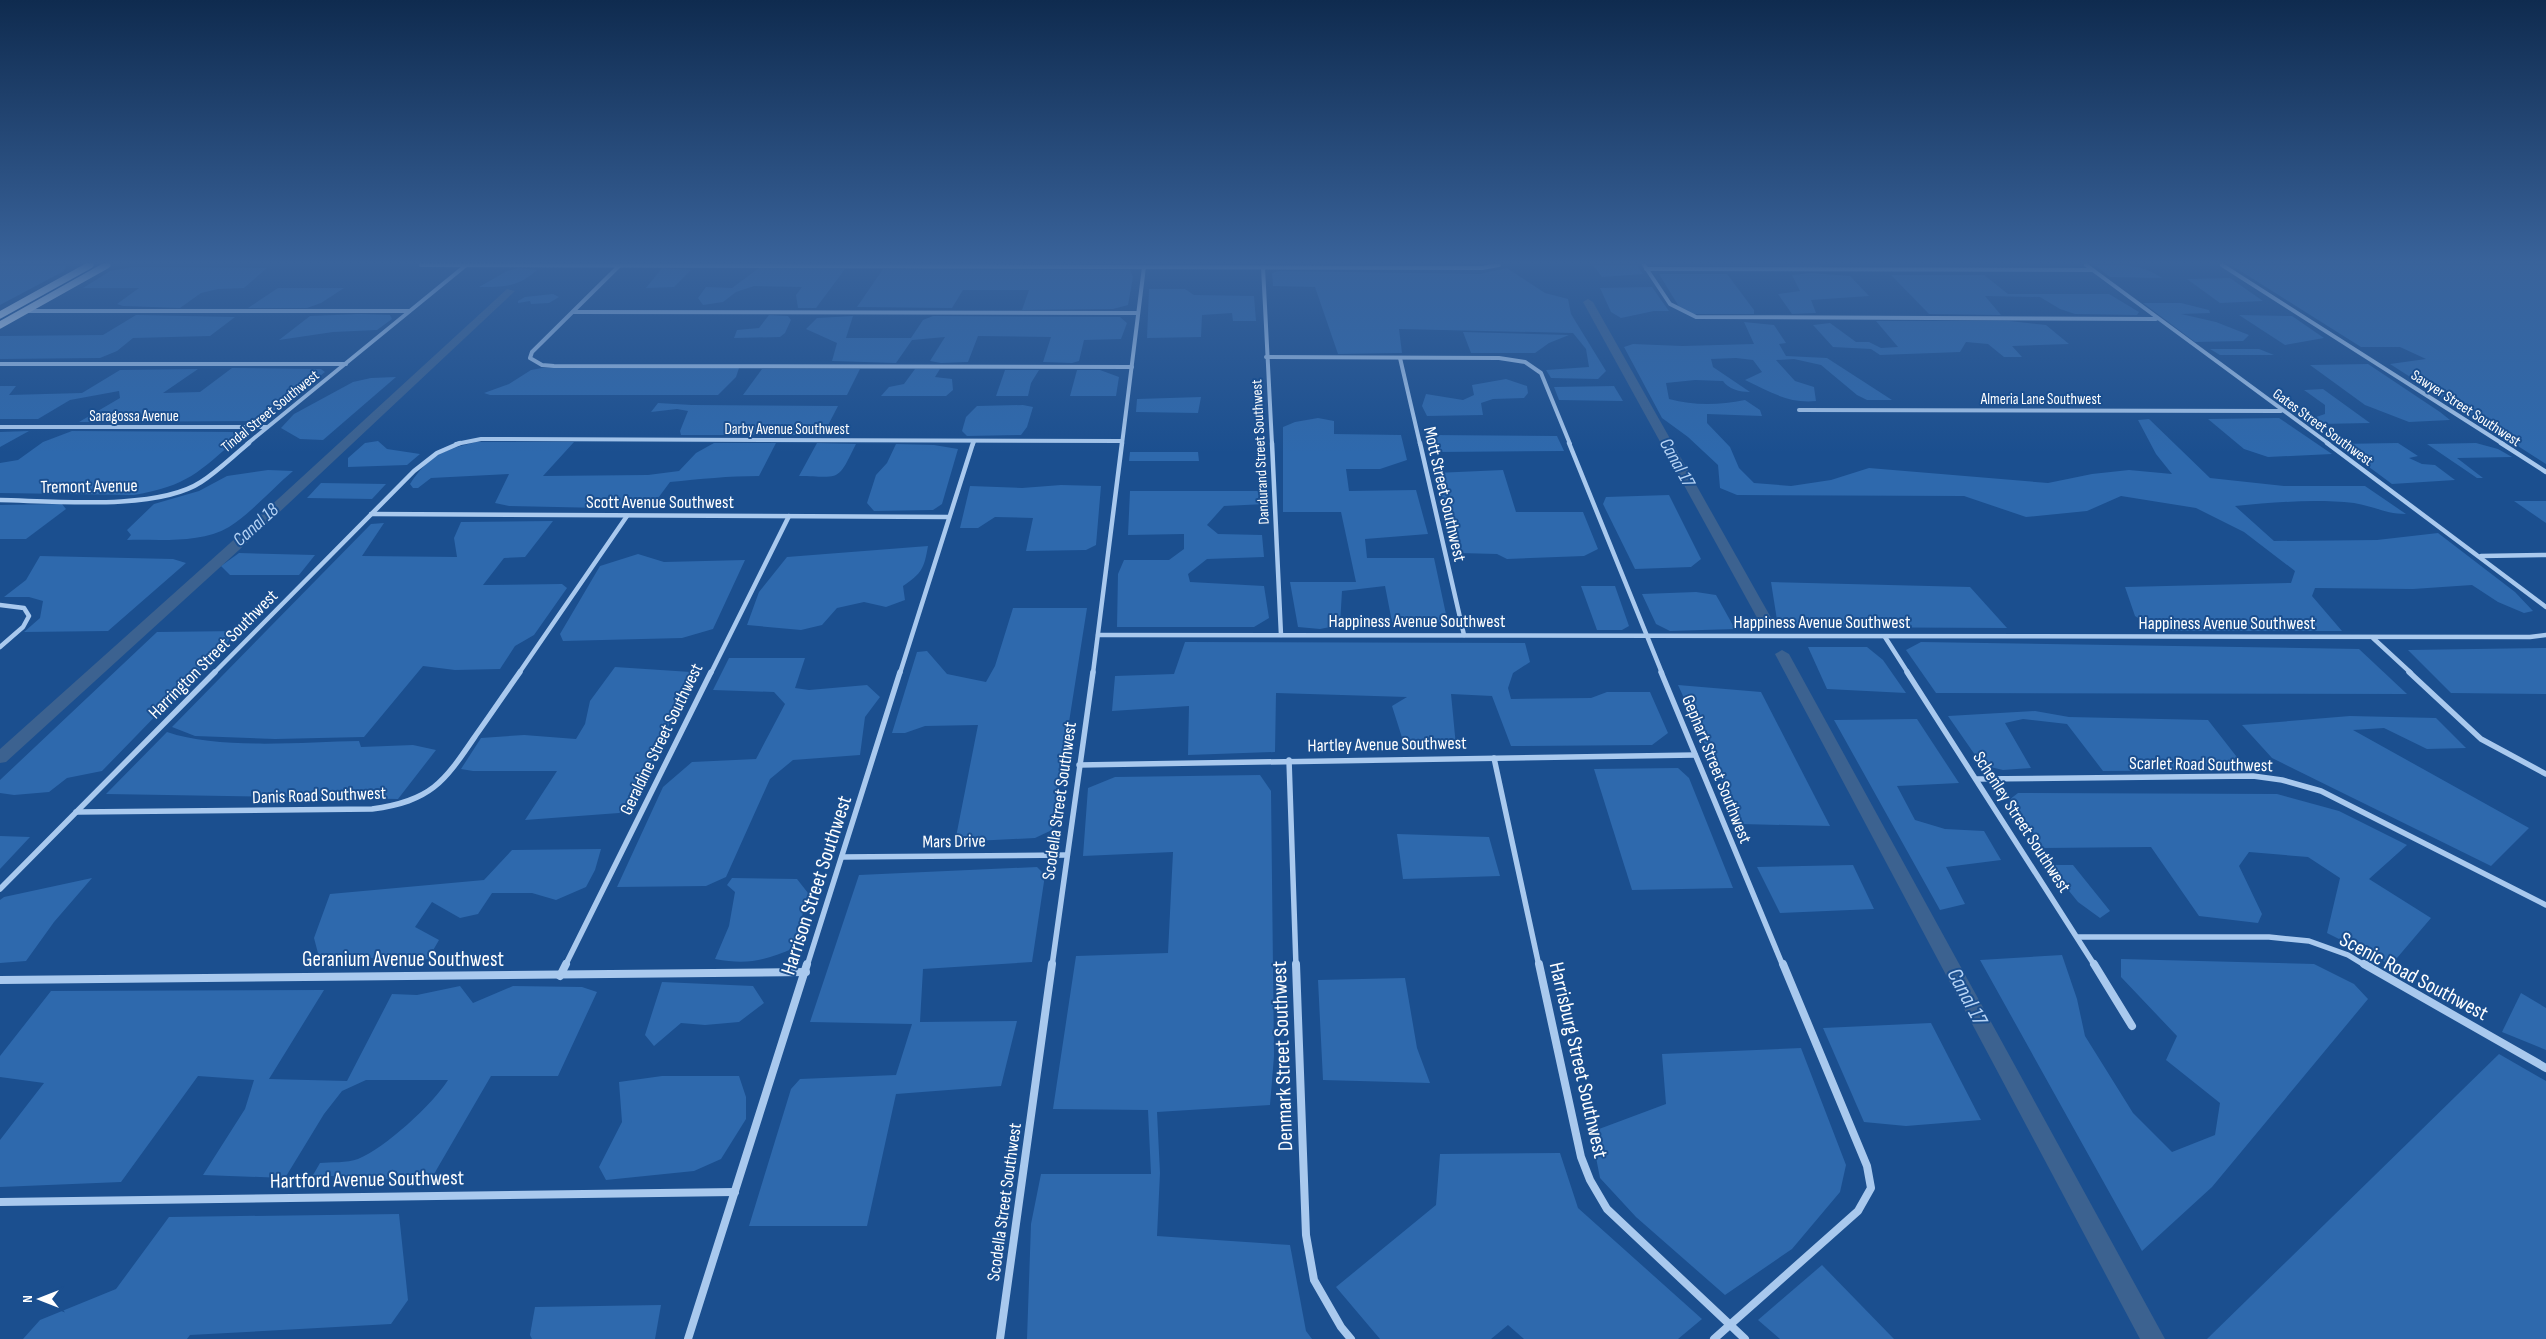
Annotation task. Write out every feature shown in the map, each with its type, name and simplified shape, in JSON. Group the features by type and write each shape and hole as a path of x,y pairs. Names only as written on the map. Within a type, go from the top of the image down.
{"street":[{"name":"Tindal Street Southwest","path":"178,493 200,483 389,327"},
{"path":"557,327 532,352 530,358 536,362 554,366 1132,367"},
{"name":"Scodella Street Southwest","path":"1000,1339 1098,634 1136,327"},
{"name":"Dandurand Street Southwest","path":"1265,327 1281,635"},
{"name":"Gates Street Southwest","path":"2168,327 2480,556 2546,608"},
{"name":"Sawyer Street Southwest","path":"2320,327 2546,472"},
{"path":"1266,357 1400,358"},
{"name":"Gephart Street Southwest","path":"1400,358 1499,358 1531,365 1541,373 1695,755 1867,1166 1871,1188 1858,1212 1730,1324"},
{"name":"Mott Street Southwest","path":"1400,358 1464,636"},
{"path":"0,364 346,364"},
{"name":"Almeria Lane Southwest","path":"1800,410 2282,411"},
{"name":"Saragossa Avenue","path":"0,427 268,428"},
{"name":"Darby Avenue Southwest","path":"452,445 482,439 1122,440"},
{"name":"Harrison Street Southwest","path":"688,1339 974,441"},
{"name":"Harrington Street Southwest","path":"0,889 427,458 452,445"},
{"name":"Tremont Avenue","path":"0,500 137,501 178,493"},
{"name":"Scott Avenue Southwest","path":"371,514 949,517"},
{"name":"Danis Road Southwest","path":"76,812 372,809 398,806 428,794 448,776 627,516"},
{"name":"Geraldine Street Southwest","path":"560,976 789,516"},
{"path":"2480,556 2546,555"},
{"path":"0,647 23,627 29,616 24,608 2,605"},
{"name":"Happiness Avenue Southwest","path":"1098,634 1464,636 1646,634 1885,637 2530,637 2546,635"},
{"name":"Schenley Street Southwest","path":"1885,637 2078,937 2132,1026"},
{"path":"2373,637 2481,739 2546,774"},
{"name":"Hartley Avenue Southwest","path":"1079,765 1289,760 1695,755"},
{"name":"Harrisburg Street Southwest","path":"1494,758 1581,1157 1590,1180 1607,1209 1745,1339"},
{"name":"Denmark Street Southwest","path":"1289,760 1306,1235 1314,1280 1341,1327 1351,1339"},
{"name":"Scarlet Road Southwest","path":"1976,779 2252,776 2282,780 2321,791 2546,905"},
{"name":"Mars Drive","path":"842,857 1067,855"},
{"name":"Scenic Road Southwest","path":"2078,937 2269,937 2309,941 2348,955 2546,1068"},
{"name":"Geranium Avenue Southwest","path":"0,980 560,976 806,972"},
{"name":"Hartford Avenue Southwest","path":"0,1202 735,1192"},
{"path":"1714,1339 1730,1324"}],"shaded area":[{"path":"115,327 221,327 210,336 133,338 117,351 100,358 0,359 0,336 103,335"},
{"path":"295,327 380,327 377,330 333,332 279,340"},
{"path":"788,327 780,337 734,338 737,330"},
{"path":"849,327 846,338 911,338 918,327 1125,327 1121,339 1084,340 1079,361 1072,363 1043,362 1051,337 978,336 968,362 941,363 930,361 945,337 912,340 896,363 832,361 837,343 806,329"},
{"path":"1147,327 1201,327 1201,337 1147,338"},
{"path":"1329,327 1579,327 1606,371 1598,379 1551,378 1546,370 1589,367 1586,349 1573,333 1399,329 1402,353 1338,354"},
{"path":"1746,327 1776,327 1786,343 1779,344 1786,356 1827,358 1892,400 1867,400 1857,395 1821,365 1794,359 1776,360 1795,381 1814,387 1816,401 1788,399 1745,380 1762,372 1753,360 1736,358 1711,359 1713,367 1750,392 1735,390 1723,381 1695,380 1666,383 1669,399 1707,404 1745,400 1760,410 1762,416 1707,414 1707,423 1730,447 1739,468 1754,483 1791,486 1831,480 1869,468 2048,483 2092,474 2129,470 2172,474 2156,454 2138,420 2149,419 2210,478 2284,486 2365,486 2406,514 2392,513 2361,504 2324,501 2235,506 2274,541 2377,540 2438,533 2515,592 2533,611 2524,613 2498,602 2472,585 2413,589 2315,588 2312,596 2342,631 2156,631 2135,616 2125,587 2291,583 2295,571 2244,532 2196,508 2121,496 2087,511 2026,517 1964,496 1737,495 1720,488 1718,465 1688,437 1662,418 1624,347 1633,344 1682,346 1754,344"},
{"path":"1815,327 1836,327 1856,342 1869,342 1881,348 1898,347 1881,327 2049,327 2069,344 2012,346 2022,357 2004,357 1988,344 1966,342 1960,352 1880,355 1871,349 1833,347"},
{"path":"2176,327 2230,327 2249,335 2243,341 2195,342"},
{"path":"2258,327 2309,327 2324,338 2285,345"},
{"path":"2330,327 2546,327 2546,464 2390,364 2426,359 2400,347 2361,347"},
{"path":"1463,332 1569,335 1549,343 1535,353 1471,353"},
{"path":"2210,349 2259,349 2274,355 2220,355"},
{"path":"2368,364 2450,420 2409,422 2365,405 2310,365"},
{"path":"232,368 321,369 325,372 271,415 256,421 79,422 120,398 119,391 70,400 38,419 0,419 0,386 16,386 9,395 82,393 120,370 198,369 163,393 200,392"},
{"path":"542,368 739,368 736,377 718,395 490,395 484,393 509,384 531,370"},
{"path":"762,369 860,369 847,395 743,395"},
{"path":"915,369 940,369 935,377 952,379 953,390 946,396 881,396 889,387 904,384"},
{"path":"1005,370 1039,370 1031,383 1028,396 996,396"},
{"path":"1077,370 1100,370 1119,377 1116,396 1070,396"},
{"path":"396,377 323,440 300,439 281,428 294,414 353,382 371,378"},
{"path":"1506,379 1527,386 1528,393 1524,398 1493,399 1481,403 1483,415 1427,416 1422,406 1426,394 1463,400 1474,395 1472,385"},
{"path":"1614,386 1623,401 1559,400 1554,387"},
{"path":"2323,389 2370,423 2319,424 2310,419 2325,414 2325,405 2304,390"},
{"path":"1201,397 1198,413 1136,412 1137,399"},
{"path":"658,403 838,406 823,435 681,435 680,431 688,411 677,409 651,412"},
{"path":"1023,405 1033,407 1027,427 1021,435 967,436 962,431 966,417 977,406"},
{"path":"1318,418 1334,421 1334,434 1401,435 1407,460 1380,469 1346,469 1349,491 1416,490 1428,534 1365,539 1367,558 1434,558 1447,619 1420,626 1392,622 1385,586 1342,591 1340,625 1320,629 1298,627 1290,582 1356,582 1341,512 1283,512 1283,427 1295,422"},
{"path":"2279,418 2332,454 2268,457 2244,449 2208,419"},
{"path":"29,431 0,447 0,432"},
{"path":"72,431 238,432 238,438 191,476 167,487 152,491 134,495 0,493 0,463 18,460 43,442"},
{"path":"1432,435 1557,436 1564,451 1436,452"},
{"path":"378,441 387,449 420,454 407,465 348,467 348,458 365,443"},
{"path":"476,442 574,442 543,476 648,475 679,471 696,453 714,443 776,443 759,476 670,482 650,509 509,506 495,503 509,474 431,478 418,488 413,488 410,484 424,466 438,455"},
{"path":"817,443 856,444 845,465 836,475 823,477 799,476"},
{"path":"2398,443 2418,456 2409,458 2422,464 2435,465 2455,480 2392,484 2338,444"},
{"path":"2476,443 2498,449 2512,457 2457,458 2483,478 2477,478 2427,444"},
{"path":"896,444 934,445 958,449 942,504 933,510 874,511 867,503 876,475 887,463"},
{"path":"1130,452 1198,452 1199,461 1129,461"},
{"path":"268,470 293,471 237,522 229,527 205,536 180,540 127,540 131,535 127,530 154,504 199,491 227,476"},
{"path":"1503,470 1516,512 1583,512 1598,549 1584,556 1507,559 1497,554 1459,553 1435,473"},
{"path":"321,483 386,484 372,499 307,498"},
{"path":"1061,485 1101,486 1096,545 1086,550 1026,551 1033,518 995,517 978,528 960,528 970,486 1022,488"},
{"path":"1130,491 1264,491 1266,504 1224,506 1207,525 1218,534 1262,535 1264,557 1207,559 1188,574 1190,582 1264,586 1269,618 1254,627 1117,627 1118,574 1124,560 1169,560 1184,549 1184,534 1128,535"},
{"path":"1669,495 1701,559 1691,567 1635,569 1603,504 1606,497"},
{"path":"2514,501 2546,501 2546,523"},
{"path":"62,504 66,509 26,539 0,539 0,505"},
{"path":"553,521 525,557 504,558 483,585 562,584 567,588 534,635 515,646 500,669 455,670 423,666 364,737 275,739 195,736 172,727 371,524 384,523 362,556 457,557 454,538 461,522"},
{"path":"928,546 921,570 903,586 905,600 886,607 864,602 837,608 822,625 801,630 747,625 759,592 787,557"},
{"path":"239,553 315,555 299,575 230,575 221,566"},
{"path":"638,554 664,562 745,560 713,629 682,638 563,641 560,634 600,566"},
{"path":"40,556 173,559 186,563 108,631 24,632 40,618 43,601 29,597 4,597 26,580"},
{"path":"1771,582 1970,587 2007,628 1799,627 1777,620"},
{"path":"1581,586 1615,586 1629,626 1622,630 1597,630"},
{"path":"1696,592 1716,595 1735,629 1670,631 1656,624 1642,594"},
{"path":"1013,608 1087,608 1052,830 1035,838 955,842 978,725 925,726 905,733 892,733 917,652 927,651 947,674 986,682 995,666"},
{"path":"238,631 102,771 67,778 49,792 14,795 0,793 0,780 157,632"},
{"path":"1185,642 1525,643 1530,662 1513,673 1508,688 1511,699 1591,698 1607,692 1650,692 1668,733 1652,745 1511,746 1492,696 1451,694 1456,746 1405,747 1392,706 1407,697 1276,693 1275,752 1188,755 1189,706 1112,711 1115,676 1174,674"},
{"path":"1921,642 2359,649 2407,694 1936,693 1906,650"},
{"path":"1808,647 1867,647 1883,660 1906,693 1827,689"},
{"path":"2546,648 2546,694 2451,693 2408,650"},
{"path":"729,658 805,658 795,688 809,690 867,685 880,697 865,717 860,755 793,760 770,779 726,877 706,886 617,887 663,787 692,762 756,759 785,704 774,692 713,690"},
{"path":"615,667 691,672 691,679 629,808 619,813 525,820 557,771 473,771 461,769 481,738 524,735 576,739 585,724 590,701"},
{"path":"1678,685 1761,692 1830,826 1741,824"},
{"path":"2035,711 2069,717 2208,720 2247,770 2103,771 2067,724 2023,719 2005,723 2031,768 2003,770 1982,765 1948,716"},
{"path":"2350,716 2436,718 2466,748 2427,749 2384,728 2353,730 2529,828 2491,866 2272,758 2242,725"},
{"path":"1917,719 1959,783 1897,786 1915,820 1945,829 1984,831 2001,860 1946,867 1965,904 1940,910 1834,720"},
{"path":"167,732 188,738 236,743 359,741 361,747 413,745 436,750 398,799 106,794"},
{"path":"1678,768 1689,778 1733,888 1632,890 1594,769"},
{"path":"1260,775 1271,791 1274,1056 1270,1105 1157,1112 1160,1173 1157,1236 1290,1245 1306,1331 1312,1339 1027,1339 1031,1224 1041,1174 1151,1174 1148,1110 1053,1109 1076,956 1168,953 1173,852 1083,856 1088,788 1115,777"},
{"path":"2018,793 2277,794 2339,811 2407,845 2369,879 2431,918 2391,965 2327,933 2340,878 2308,857 2249,852 2239,866 2262,914 2258,923 2199,916 2151,847 2043,848 2009,800"},
{"path":"1397,834 1489,837 1500,876 1403,879"},
{"path":"0,836 30,837 0,869"},
{"path":"601,849 595,870 586,887 556,900 532,893 492,893 478,914 460,918 432,902 415,927 439,940 428,959 319,957 314,938 330,894 484,880 512,850"},
{"path":"1853,865 1874,909 1780,913 1757,867"},
{"path":"2048,865 2073,865 2110,911 2100,918 2078,902"},
{"path":"1037,867 1045,875 1032,962 923,969 920,1022 1017,1021 1001,1086 896,1094 867,1226 749,1226 791,1089 800,1079 896,1075 912,1024 810,1022 859,875"},
{"path":"92,878 54,922 26,961 0,963 0,900 4,897"},
{"path":"732,878 797,879 808,893 794,948 755,961 737,962 715,959 729,926 735,892 727,885"},
{"path":"2062,955 2077,999 2085,1036 2133,1113 2172,1152 2215,1135 2220,1103 2166,1060 2177,1036 2121,977 2121,959 2314,964 2354,984 2368,999 2212,1187 2142,1251 1980,960"},
{"path":"1405,978 1417,1048 1430,1083 1323,1080 1318,980"},
{"path":"662,982 753,986 764,1003 739,1022 705,1025 681,1023 654,1046 645,1035"},
{"path":"460,986 473,1003 513,986 582,987 597,992 558,1076 491,1076 434,1174 423,1181 313,1175 320,1163 344,1162 358,1159 381,1145 420,1113 448,1080 366,1080 342,1091 324,1114 285,1178 203,1175 245,1109 254,1080 198,1076 121,1182 0,1187 0,1140 44,1083 0,1077 0,1056 51,991 324,990 269,1079 347,1081 392,994 417,995"},
{"path":"2521,993 2546,1008 2546,1050 2502,1032"},
{"path":"1931,1023 1981,1120 1906,1126 1864,1122 1823,1028"},
{"path":"1801,1048 1846,1165 1840,1192 1792,1249 1725,1295 1636,1217 1600,1178 1591,1132 1666,1104 1662,1054"},
{"path":"2499,1054 2546,1081 2546,1339 2207,1339"},
{"path":"662,1076 739,1076 746,1097 746,1119 721,1159 694,1171 606,1180 599,1167 622,1122 619,1082"},
{"path":"1560,1153 1578,1208 1702,1319 1678,1339 1524,1339 1508,1325 1491,1339 1380,1339 1336,1287 1436,1205 1440,1154"},
{"path":"399,1214 408,1300 391,1324 190,1335 187,1339 23,1339 40,1320 116,1289 169,1217"},
{"path":"1822,1265 1894,1339 1780,1339 1758,1320"},
{"path":"661,1305 655,1339 532,1339 530,1335 535,1307"}],"waterway":[{"name":"Canal 18","path":"0,758 234,547 471,327"},
{"name":"Canal 17","path":"1602,327 1767,623"},
{"name":"Canal 17","path":"1782,654 2153,1339"}]}
